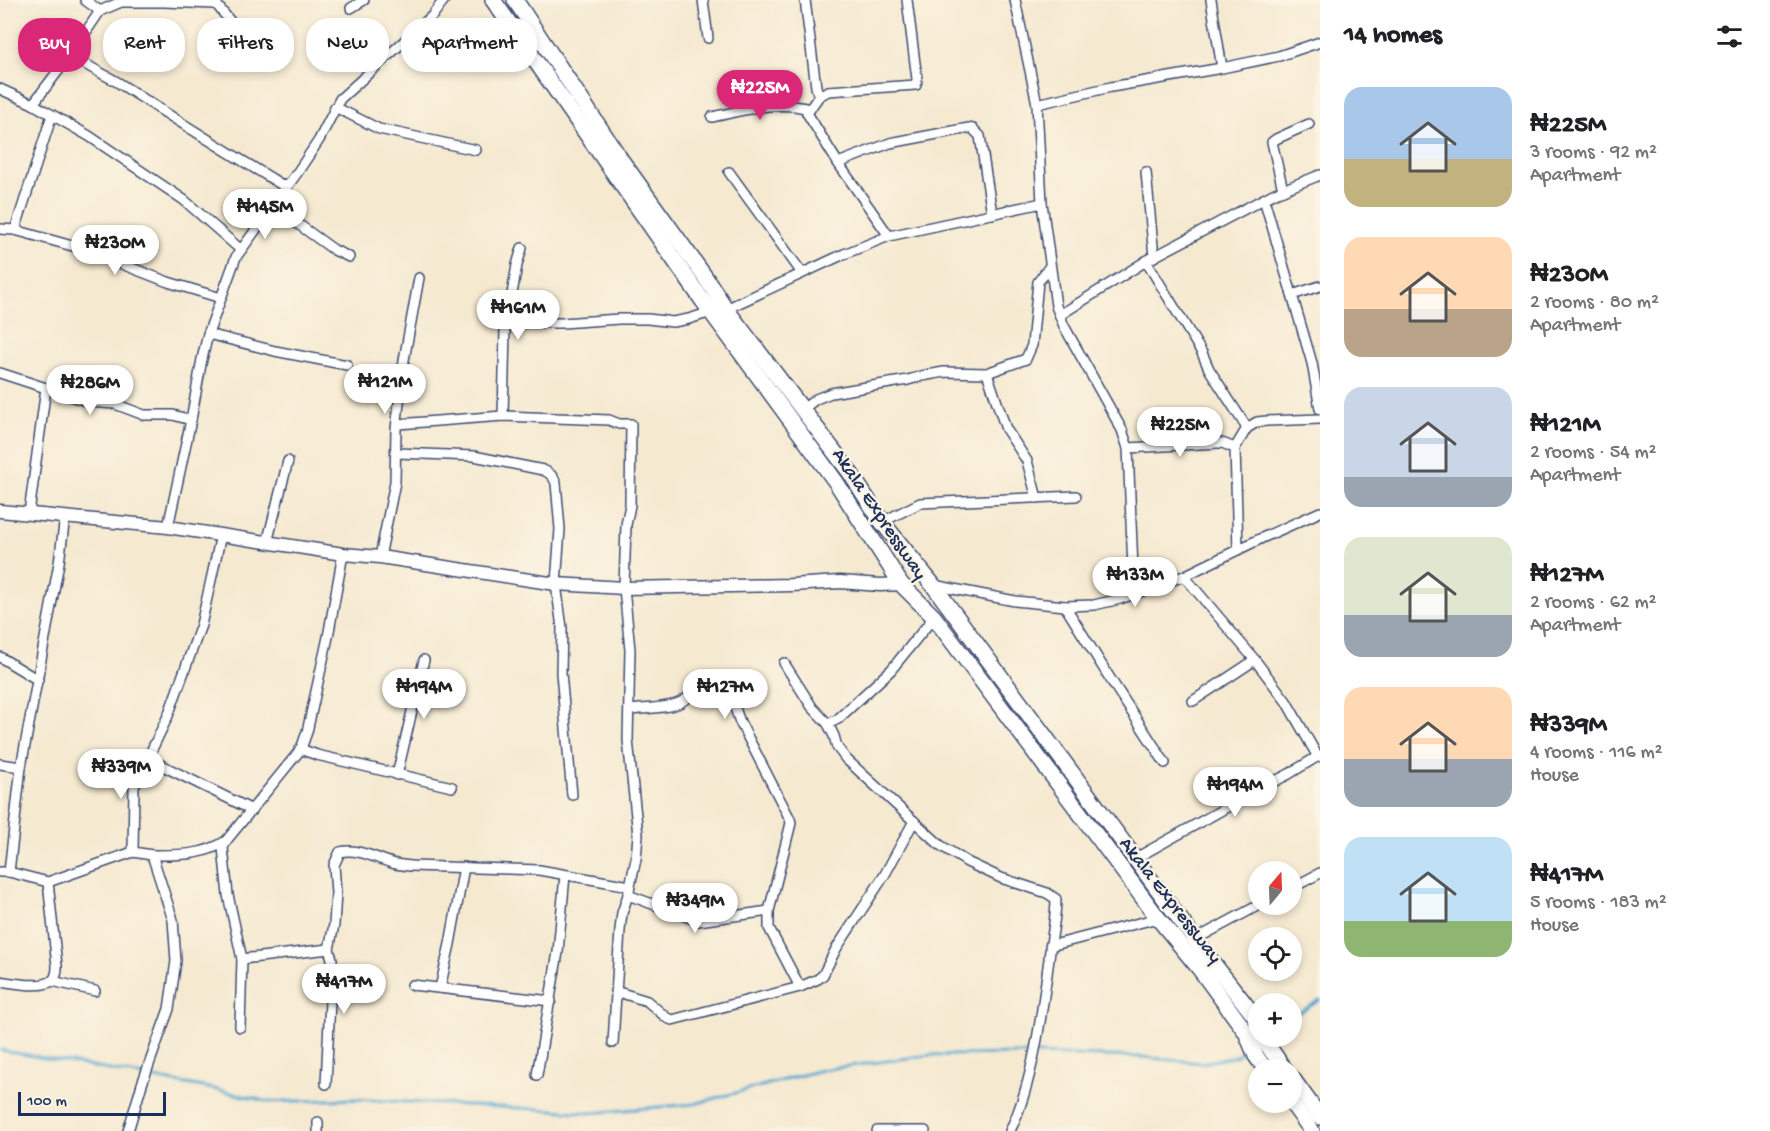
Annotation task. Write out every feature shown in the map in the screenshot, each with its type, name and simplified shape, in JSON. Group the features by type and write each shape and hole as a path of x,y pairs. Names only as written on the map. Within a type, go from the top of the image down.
{"main road":[{"name":"Akala Expressway","path":"515,0 621,160 705,277 718,310 802,409 849,471 882,522 933,585 1196,939 1248,1017"},
{"name":"Akala Expressway","path":"497,1 718,310 836,482 901,584 934,617 1158,918 1199,968 1248,1020"},
{"path":"836,482 849,471"},
{"path":"1302,1092 1320,1117"},
{"path":"1299,1113 1312,1131"}],"street":[{"path":"85,0 100,11"},
{"path":"351,8 364,0"},
{"path":"168,527 208,334 236,257 320,140 340,99 432,16 444,0"},
{"path":"703,0 708,38"},
{"path":"805,0 819,96"},
{"path":"889,236 838,163 807,113 819,96 828,91 916,85 907,0"},
{"path":"1015,0 1037,104 1042,203 1056,306 1064,326 1122,430 1128,448 1134,594"},
{"path":"1211,0 1222,68"},
{"path":"91,24 100,11 121,3 217,2 228,18"},
{"path":"1037,104 1111,87 1279,56 1320,42"},
{"path":"91,68 287,188"},
{"path":"33,104 57,72"},
{"path":"0,89 33,104 89,136 184,200 242,250"},
{"path":"712,117 770,105 793,105 810,109"},
{"path":"335,107 379,129 476,150"},
{"path":"15,230 52,115"},
{"path":"1283,190 1272,142 1309,124"},
{"path":"838,163 890,142 974,129 980,136 992,214"},
{"path":"729,172 802,273"},
{"path":"1146,172 1150,259 1209,369 1247,428"},
{"path":"1060,315 1150,259 1263,199 1320,175"},
{"path":"1263,199 1312,363 1320,409"},
{"path":"507,323 562,323 628,319 673,322 688,319 718,310 889,236 1042,203"},
{"path":"273,206 334,250 349,257"},
{"path":"0,229 15,230 82,249 168,282 221,298"},
{"path":"503,416 505,329 522,248"},
{"path":"802,409 816,399 831,393 908,381 944,372 987,373 1026,359 1032,345 1038,282 1050,266"},
{"path":"380,557 395,482 396,429 404,360 419,278"},
{"path":"1292,295 1320,286"},
{"path":"208,334 275,351 347,365"},
{"path":"0,373 89,402 115,404 144,415 173,415 191,420"},
{"path":"987,373 1006,429 1027,461 1037,498"},
{"path":"29,513 46,388"},
{"path":"398,424 503,416 609,420 619,424 631,424 630,505 626,525 624,588 630,650 629,764 638,835 629,891 622,913 613,1043"},
{"path":"1238,550 1235,448 1247,428 1257,422 1320,419"},
{"path":"1128,448 1218,443 1235,448"},
{"path":"397,453 474,456 543,470 550,473 556,483 560,529 556,584 562,628 561,673 572,795"},
{"path":"267,543 288,461"},
{"path":"882,522 920,503 1076,496"},
{"path":"0,511 168,527 556,584 624,588 840,582 901,584"},
{"path":"933,585 1016,601 1065,606 1094,605 1184,576 1320,512"},
{"path":"66,517 21,766 5,872 48,882 133,852 152,855 188,855 226,841 300,749 307,732 326,648 343,554"},
{"path":"133,852 134,787 168,716 201,626 221,536"},
{"path":"1136,858 1319,756 1286,701 1255,660 1184,576"},
{"path":"1065,606 1165,763"},
{"path":"828,724 838,719 891,670 934,617"},
{"path":"0,657 38,680"},
{"path":"397,775 424,660"},
{"path":"1193,701 1255,660"},
{"path":"784,663 812,707 828,724 837,747 846,759 940,844 967,862 1056,899 1036,1040 1018,1114 1010,1131"},
{"path":"630,710 680,703 703,685 723,681 726,683 740,722 791,823 769,911 769,928 800,987"},
{"path":"300,749 452,787"},
{"path":"147,758 252,810"},
{"path":"0,764 21,766"},
{"path":"615,991 647,1001 672,1020 800,987 818,979 823,975 836,949 884,876 914,821"},
{"path":"226,841 223,848 228,896 242,959 240,1027"},
{"path":"326,1084 332,959 329,949 334,925 336,893 334,865 340,852 348,850 360,852 395,864 411,866 538,870 565,875 629,891 698,921 769,911"},
{"path":"128,1131 148,1066 170,1009 176,962 173,920 152,855"},
{"path":"440,988 464,867"},
{"path":"1302,883 1320,873"},
{"path":"537,1076 551,1002 565,875"},
{"path":"0,981 45,985 56,976 57,966 48,882"},
{"path":"1196,939 1248,911"},
{"path":"1050,946 1158,918"},
{"path":"242,959 329,949"},
{"path":"52,981 95,991"},
{"path":"412,985 551,1002"},
{"path":"877,1131 925,1131"}],"waterway":[{"path":"1302,1011 1320,1000"},
{"path":"1037,1054 1141,1057 1203,1063 1236,1056 1246,1048"},
{"path":"0,1050 214,1089 270,1102 354,1099 590,1113 694,1104 821,1070 930,1055 1031,1054"}]}
